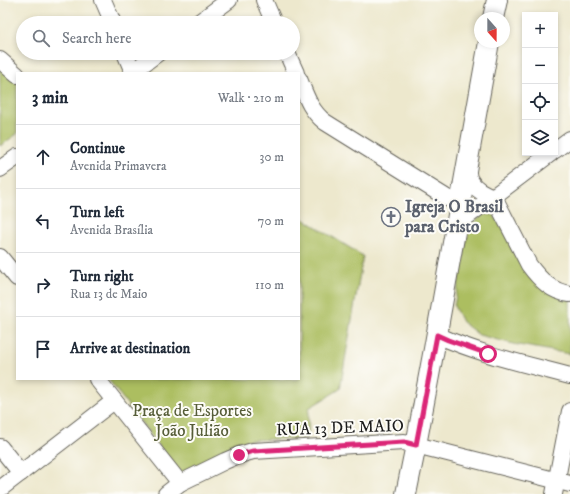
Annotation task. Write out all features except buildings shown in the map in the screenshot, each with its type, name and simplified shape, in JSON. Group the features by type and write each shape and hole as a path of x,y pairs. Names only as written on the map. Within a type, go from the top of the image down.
{"main road":[{"path":"494,12 497,0"},
{"path":"406,494 437,335 487,48"}],"street":[{"path":"103,0 109,16"},
{"path":"208,16 230,0"},
{"path":"264,0 271,16"},
{"path":"0,60 16,74"},
{"path":"128,60 132,72 148,60"},
{"path":"290,60 296,72"},
{"path":"300,81 312,110 324,122 441,194 460,204"},
{"path":"457,224 547,156"},
{"path":"0,170 16,158"},
{"path":"467,168 470,180 477,188 484,194 494,196"},
{"path":"494,196 529,265 536,275 554,290 570,294"},
{"path":"0,257 16,277"},
{"path":"437,335 488,354 570,376"},
{"path":"98,380 180,483"},
{"path":"0,489 114,401"},
{"path":"560,486 570,411"},
{"name":"RUA 13 DE MAIO","path":"166,494 180,483 225,460 253,451 404,442 560,486"},
{"path":"0,447 21,473"}],"green space":[{"path":"0,66 16,81 16,135 0,146"},
{"path":"483,214 494,215 507,235 570,299 570,354 513,344 479,335 462,322 454,306 469,227"},
{"name":"Praça de Esportes João Julião","path":"300,217 363,256 340,389 309,408 308,438 250,440 233,446 181,475 109,380 300,380"}],"place":[{"name":"Igreja O Brasil para Cristo","path":"391,217"}],"route":[{"path":"239,455 253,451 404,442 416,445 437,335 488,354"}]}
